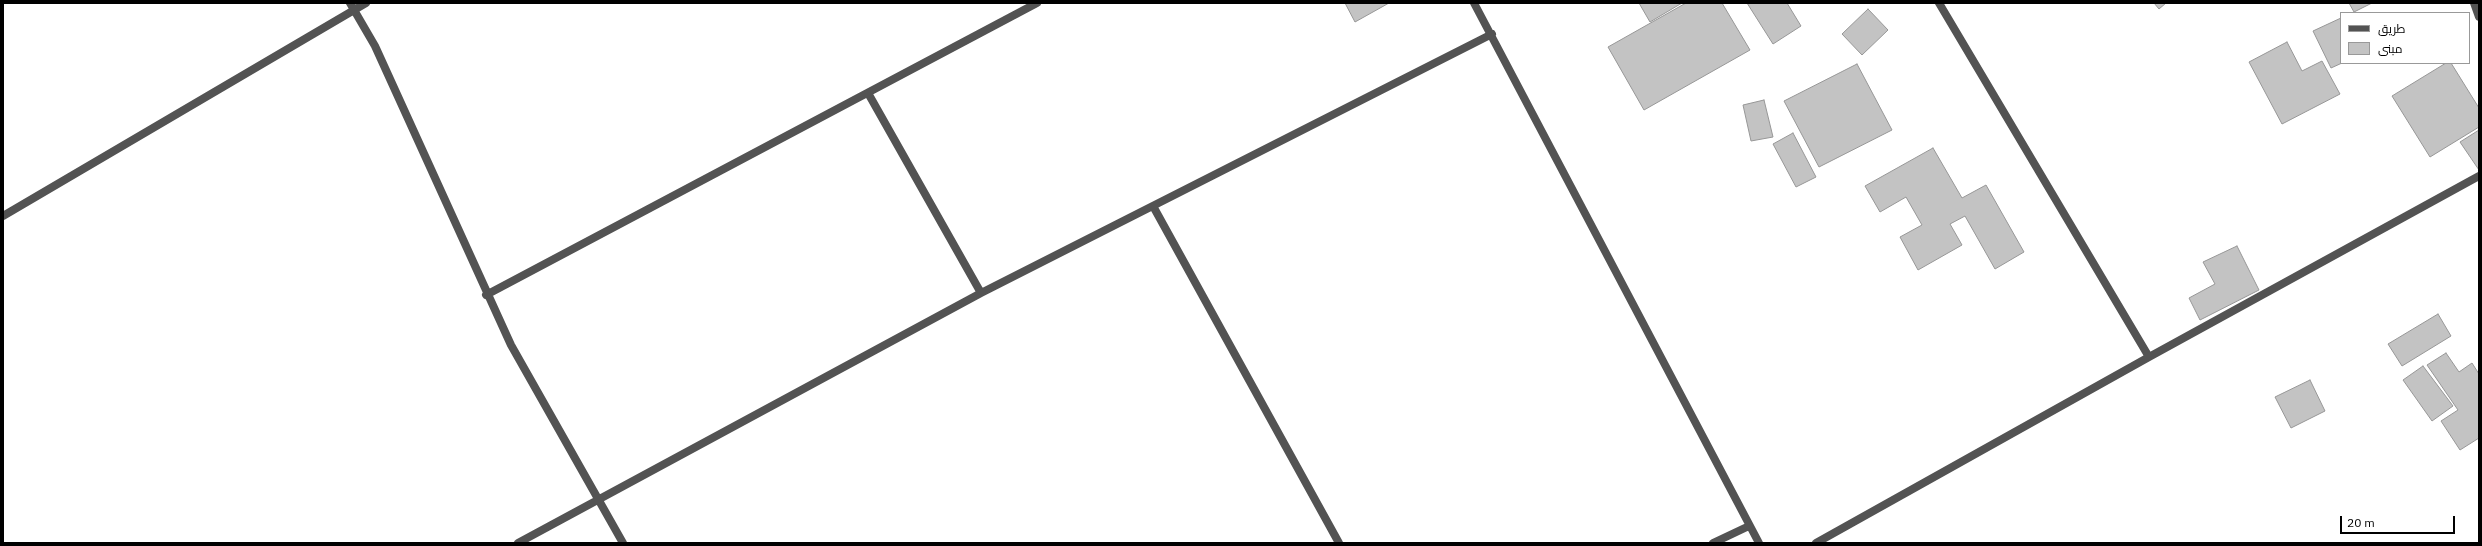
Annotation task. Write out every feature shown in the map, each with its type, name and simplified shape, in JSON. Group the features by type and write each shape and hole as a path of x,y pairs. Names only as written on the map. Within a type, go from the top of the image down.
{"street":[{"path":"3,216 353,6 366,3"},
{"path":"486,295 1037,3"},
{"path":"1474,3 1492,34 1759,543"},
{"path":"1939,3 2149,357"},
{"path":"2474,3 2479,18"},
{"path":"353,6 375,46 486,295 510,345 623,543"},
{"path":"518,543 981,293 1492,34"},
{"path":"868,93 981,293"},
{"path":"1816,543 2149,357 2479,176"},
{"path":"1153,206 1339,543"},
{"path":"1713,543 1749,526"}],"building":[{"path":"1345,3 1389,3 1355,22"},
{"path":"1639,3 1682,3 1650,22"},
{"path":"1686,3 1722,3 1750,50 1644,110 1608,47"},
{"path":"1747,3 1787,3 1801,26 1773,44"},
{"path":"2154,3 2166,3 2159,9"},
{"path":"2349,3 2372,3 2354,12"},
{"path":"1868,9 1888,30 1862,55 1842,34"},
{"path":"2340,18 2340,64 2331,68 2313,31"},
{"path":"2287,42 2302,71 2322,61 2340,94 2282,124 2249,62"},
{"path":"1857,64 1892,130 1819,167 1784,101"},
{"path":"2444,64 2452,64 2479,108 2479,127 2430,157 2392,96"},
{"path":"1764,100 1773,137 1751,141 1743,105"},
{"path":"2479,130 2479,170 2460,142"},
{"path":"1793,133 1816,177 1796,187 1773,144"},
{"path":"1933,148 1962,198 1986,185 2024,252 1995,269 1965,216 1950,224 1962,245 1918,270 1900,237 1922,225 1906,197 1880,212 1865,186"},
{"path":"2237,246 2259,290 2200,320 2189,298 2215,284 2203,262"},
{"path":"2438,314 2451,336 2402,366 2388,344"},
{"path":"2446,353 2459,372 2472,363 2479,374 2479,438 2460,450 2441,421 2458,410 2427,365"},
{"path":"2423,366 2453,406 2432,421 2403,380"},
{"path":"2310,380 2325,411 2291,428 2275,397"}]}
